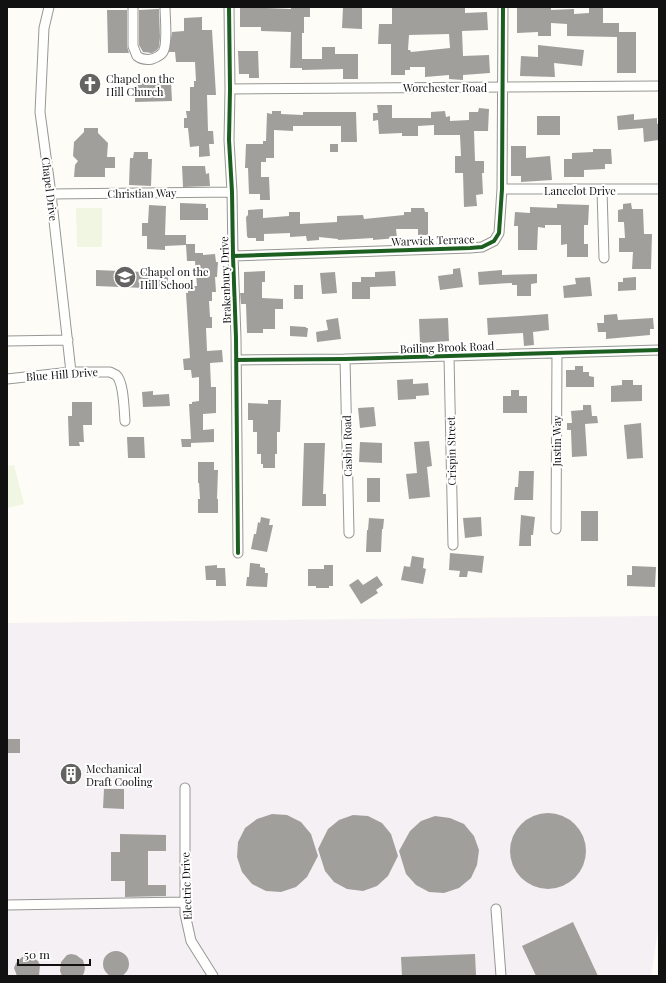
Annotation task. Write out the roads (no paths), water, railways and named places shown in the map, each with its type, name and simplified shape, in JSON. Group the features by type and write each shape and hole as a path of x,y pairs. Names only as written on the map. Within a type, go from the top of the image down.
{"street":[{"name":"Chapel Drive","path":"49,7 44,28 39,100 71,372"},
{"path":"133,7 133,46 137,56 141,59 150,59 163,52 165,45 165,7"},
{"name":"Brakenbury Drive","path":"229,7 229,140 232,192 236,360 238,553"},
{"name":"Warwick Terrace","path":"233,256 470,248 482,247 494,241 499,233 502,189 503,7"},
{"name":"Worchester Road","path":"230,89 659,86"},
{"name":"Lancelot Drive","path":"502,189 659,189"},
{"path":"602,190 604,258"},
{"name":"Christian Way","path":"51,194 232,192"},
{"path":"7,341 68,340"},
{"name":"Boiling Brook Road","path":"236,360 345,359 659,350"},
{"name":"Justin Way","path":"556,529 557,353"},
{"name":"Crispin Street","path":"449,356 453,545"},
{"name":"Casbin Road","path":"345,359 349,533"},
{"name":"Blue Hill Drive","path":"7,379 71,372 110,372 116,375 122,387 125,421"},
{"name":"Electric Drive","path":"185,788 185,914 191,941 213,976"},
{"path":"7,905 185,902"},
{"path":"496,909 501,976"}],"place":[{"name":"Chapel on the Hill Church","path":"90,84"},
{"name":"Chapel on the Hill School","path":"125,277"},
{"name":"Mechanical Draft Cooling","path":"71,774"}]}
